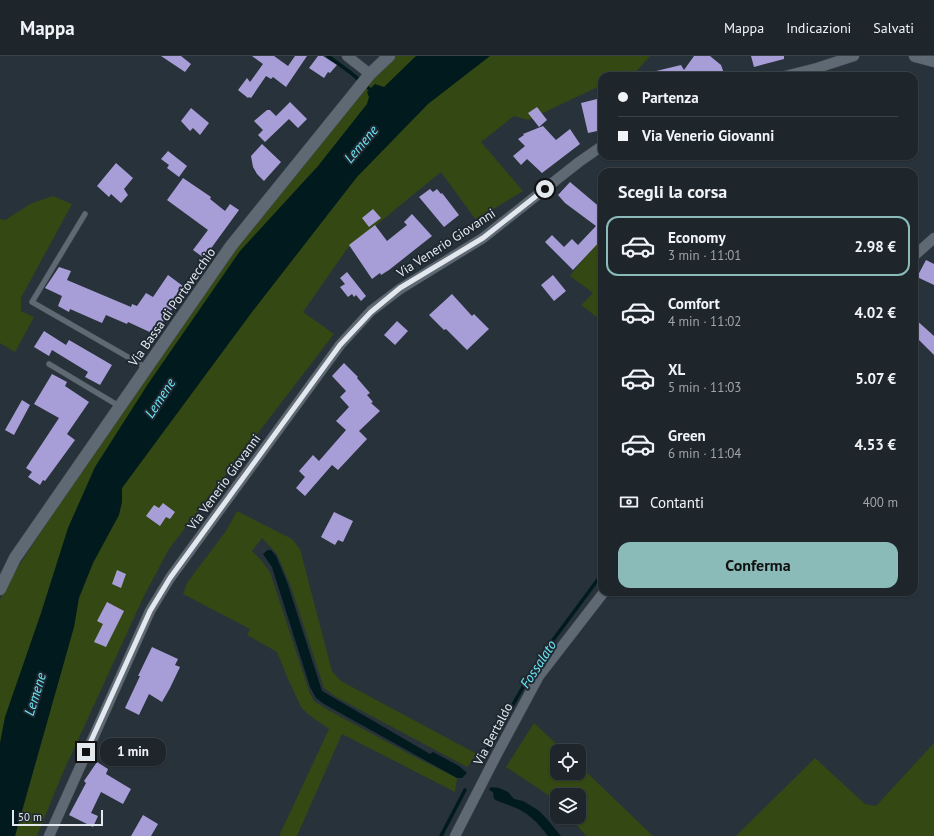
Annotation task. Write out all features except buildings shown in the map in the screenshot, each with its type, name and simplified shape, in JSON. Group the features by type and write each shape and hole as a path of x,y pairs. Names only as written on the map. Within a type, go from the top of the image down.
{"street":[{"path":"347,56 368,77"},
{"name":"Via Bassa di Portovecchio","path":"0,590 15,558 231,246 368,77 389,56"},
{"path":"801,72 854,56"},
{"path":"915,56 934,61"},
{"name":"Via Venerio Giovanni","path":"49,836 150,611 170,578 340,345 371,312 400,288 483,238 579,162 598,149"},
{"path":"918,252 934,238"},
{"name":"Via Bertaldo","path":"455,836 539,676 601,596"}],"lane":[{"path":"85,214 32,302 147,368"},
{"path":"49,364 120,407"}],"green space":[{"path":"396,56 650,56 636,72 598,72 598,87 528,120 514,116 481,142 523,191 476,220 441,172 347,249 303,312 334,334 169,549 144,596 61,777 37,836 0,836 0,600 5,587 54,512 246,231 371,81"},
{"path":"53,196 72,204 21,298 21,311 34,317 15,352 0,343 0,219 5,220 32,203"},
{"path":"598,241 598,318 581,305 593,293 570,276"},
{"path":"237,511 292,539 300,549 332,671 341,681 477,754 467,767 336,697 324,688 291,587 277,554 262,538 252,551 270,572 309,691 314,701 413,756 457,778 455,792 342,734 297,836 279,836 329,729 309,715 301,707 277,652 247,635 250,629 183,594 187,583 226,531"},
{"path":"534,723 556,744 550,744 550,780 586,780 586,772 653,836 586,836 576,824 586,824 586,788 550,788 550,796 506,767"},
{"path":"934,743 934,836 736,836 815,758 865,804 876,806"}],"water":[{"name":"Lemene","path":"416,56 490,56 428,104 357,177 252,312 122,488 122,502 119,515 93,563 79,598 74,627 15,836 0,836 0,743 5,717 41,613 68,528 95,467 148,384 240,251 318,166 367,104 369,97 367,92 375,84 384,87"},
{"path":"268,550 271,550 276,556 287,582 322,691 430,754 433,752 459,766 467,773 462,778 457,778 324,704 316,698 310,687 272,567 263,554"},
{"path":"491,787 499,788 508,792 514,799 523,801 538,810 561,836 548,836 527,814 517,808 494,799 493,792 489,790"}],"waterway":[{"path":"328,56 373,92"},
{"name":"Fossalato","path":"482,759 539,659 598,579"},
{"name":"Fossalato","path":"441,836 465,790"}],"route":[{"path":"86,752 150,611 170,578 340,345 371,312 400,288 483,238 545,189"}]}
